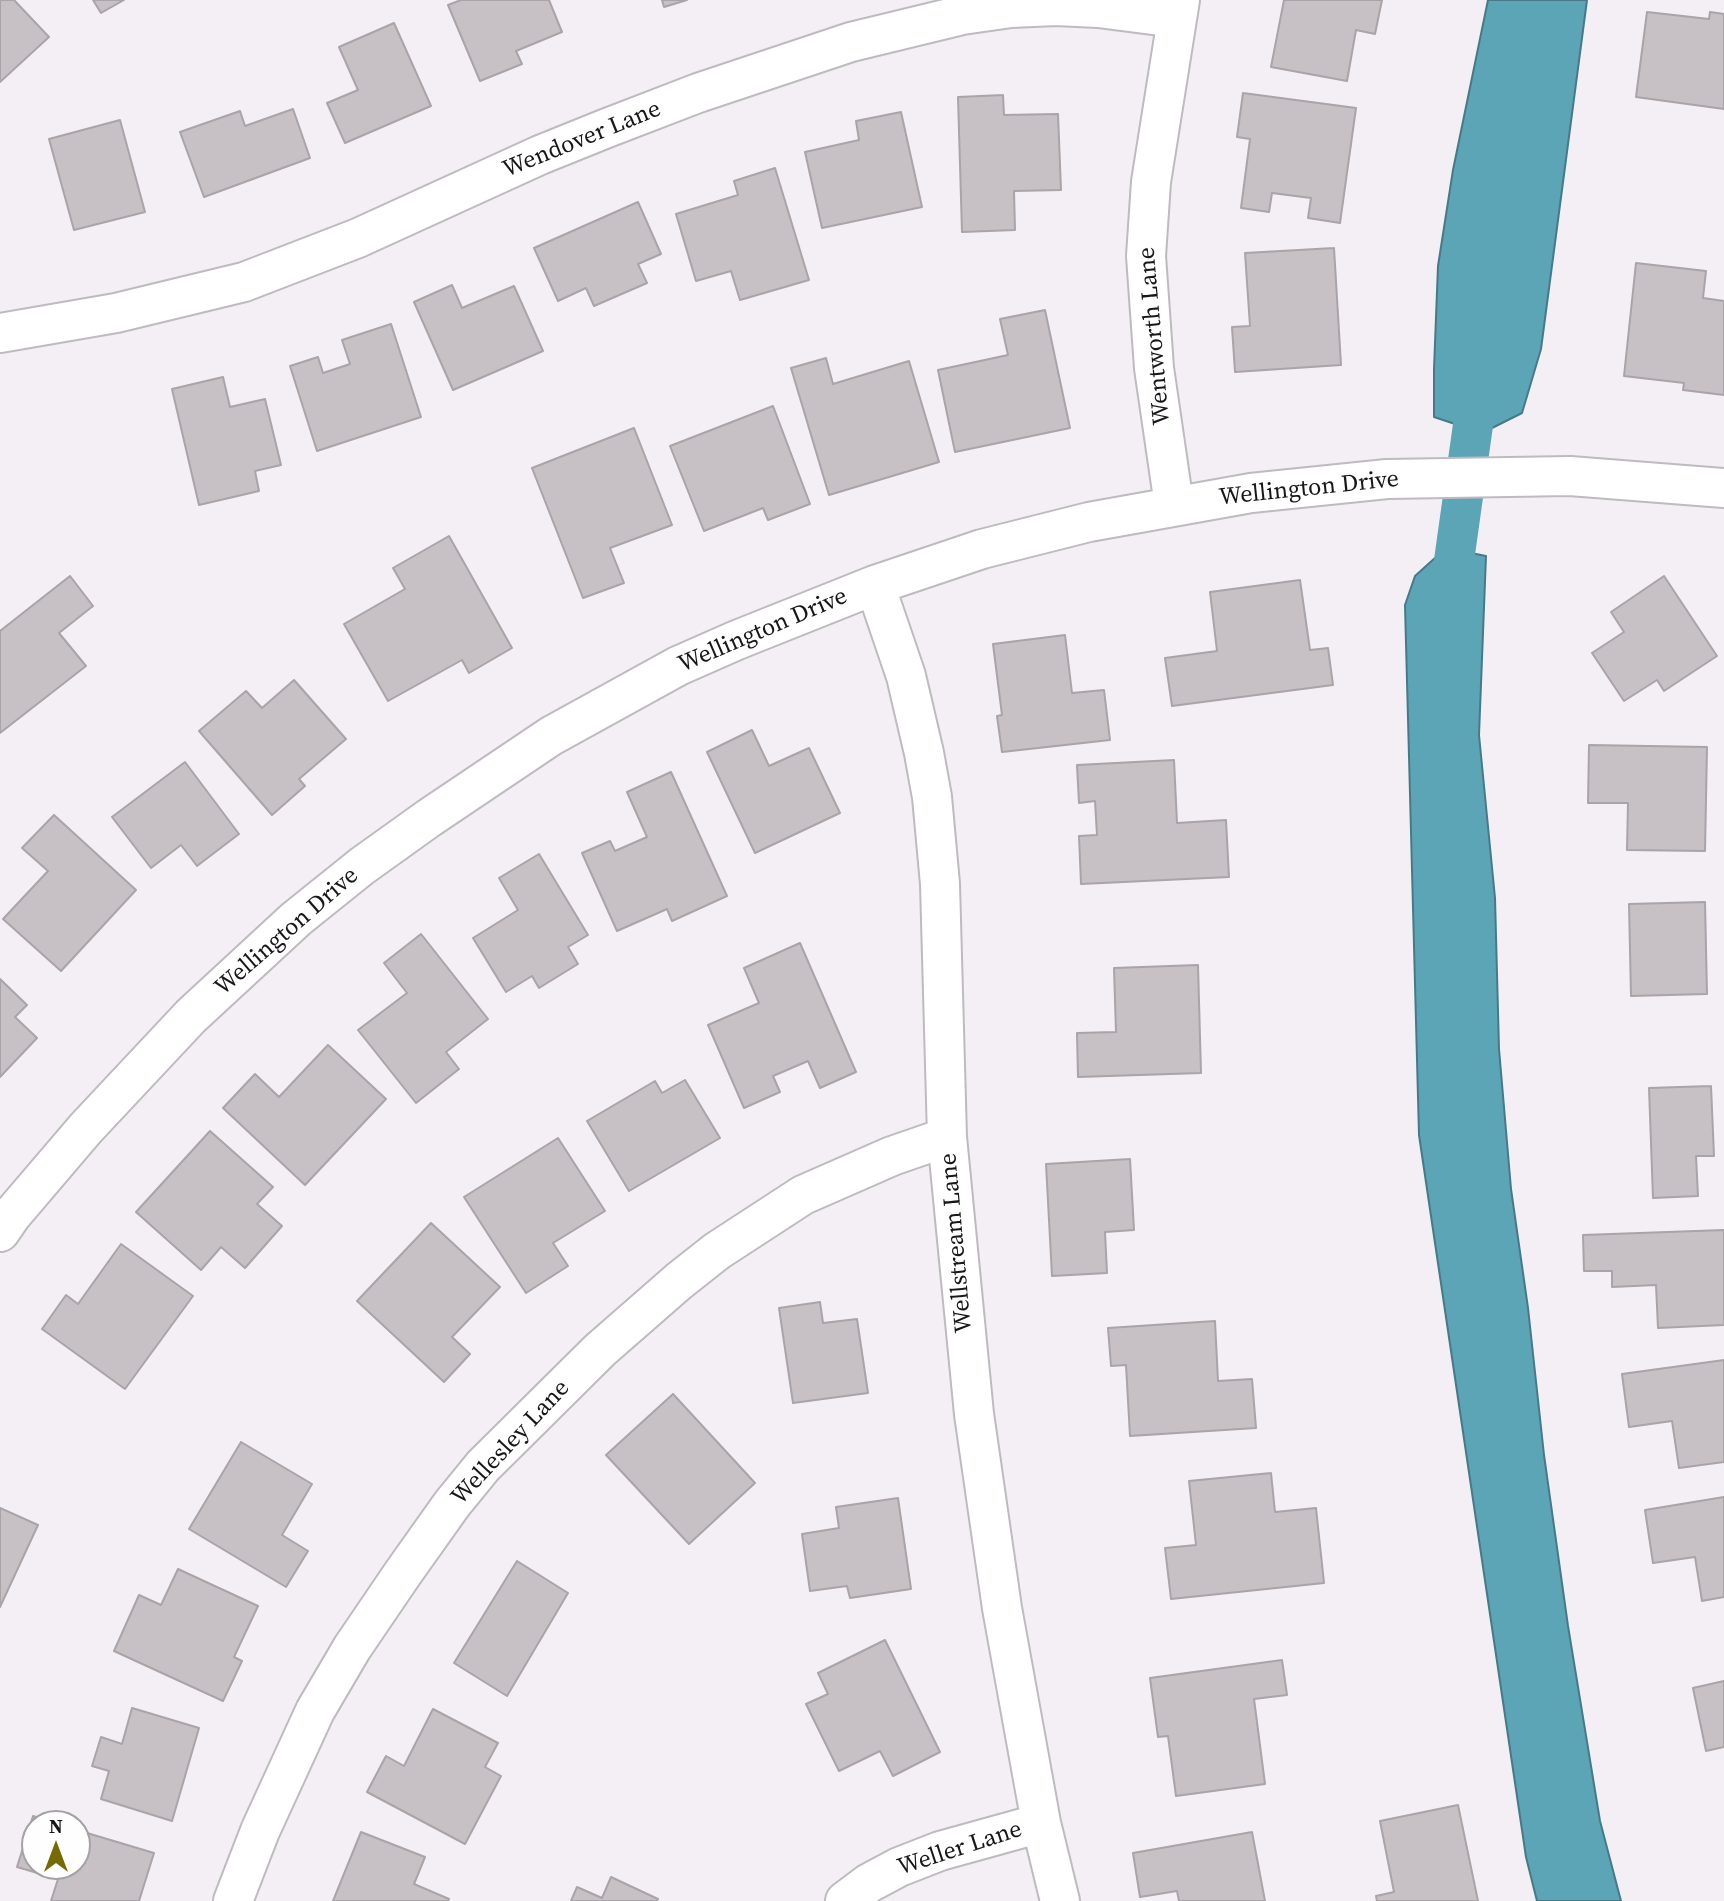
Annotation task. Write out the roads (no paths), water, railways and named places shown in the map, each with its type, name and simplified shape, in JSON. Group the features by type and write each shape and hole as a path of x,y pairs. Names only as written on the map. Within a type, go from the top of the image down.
{"street":[{"name":"Wendover Lane","path":"0,333 116,313 244,282 358,238 540,155 607,128 698,93 851,41 962,15 1011,8 1056,6 1178,9"},
{"name":"Wentworth Lane","path":"1174,505 1154,368 1146,256 1151,181 1178,9"},
{"name":"Wellington Drive","path":"4,1218 191,1016 296,919 362,866 489,775 551,736 678,666 725,645 875,584 1005,543 1174,505 1263,491 1387,479 1570,477 1724,488"},
{"name":"Wellstream Lane","path":"875,584 916,712 938,839 947,1137 968,1356 1002,1608 1041,1823 1060,1901"},
{"name":"Wellesley Lane","path":"233,1901 260,1831 315,1711 352,1647 452,1504 483,1466 609,1342 717,1251 803,1195 892,1156 947,1137"},
{"name":"Weller Lane","path":"845,1901 869,1883 899,1867 940,1851 1041,1823"}],"water":[{"path":"1488,0 1587,0 1541,349 1522,413 1482,433 1434,417 1434,369 1438,266 1453,170"},
{"path":"1446,548 1486,556 1479,735 1495,898 1499,1049 1511,1189 1568,1626 1600,1821 1621,1901 1537,1901 1526,1857 1419,1135 1405,605 1415,576"}],"waterway":[{"path":"1452,605 1452,575 1480,375"}]}
